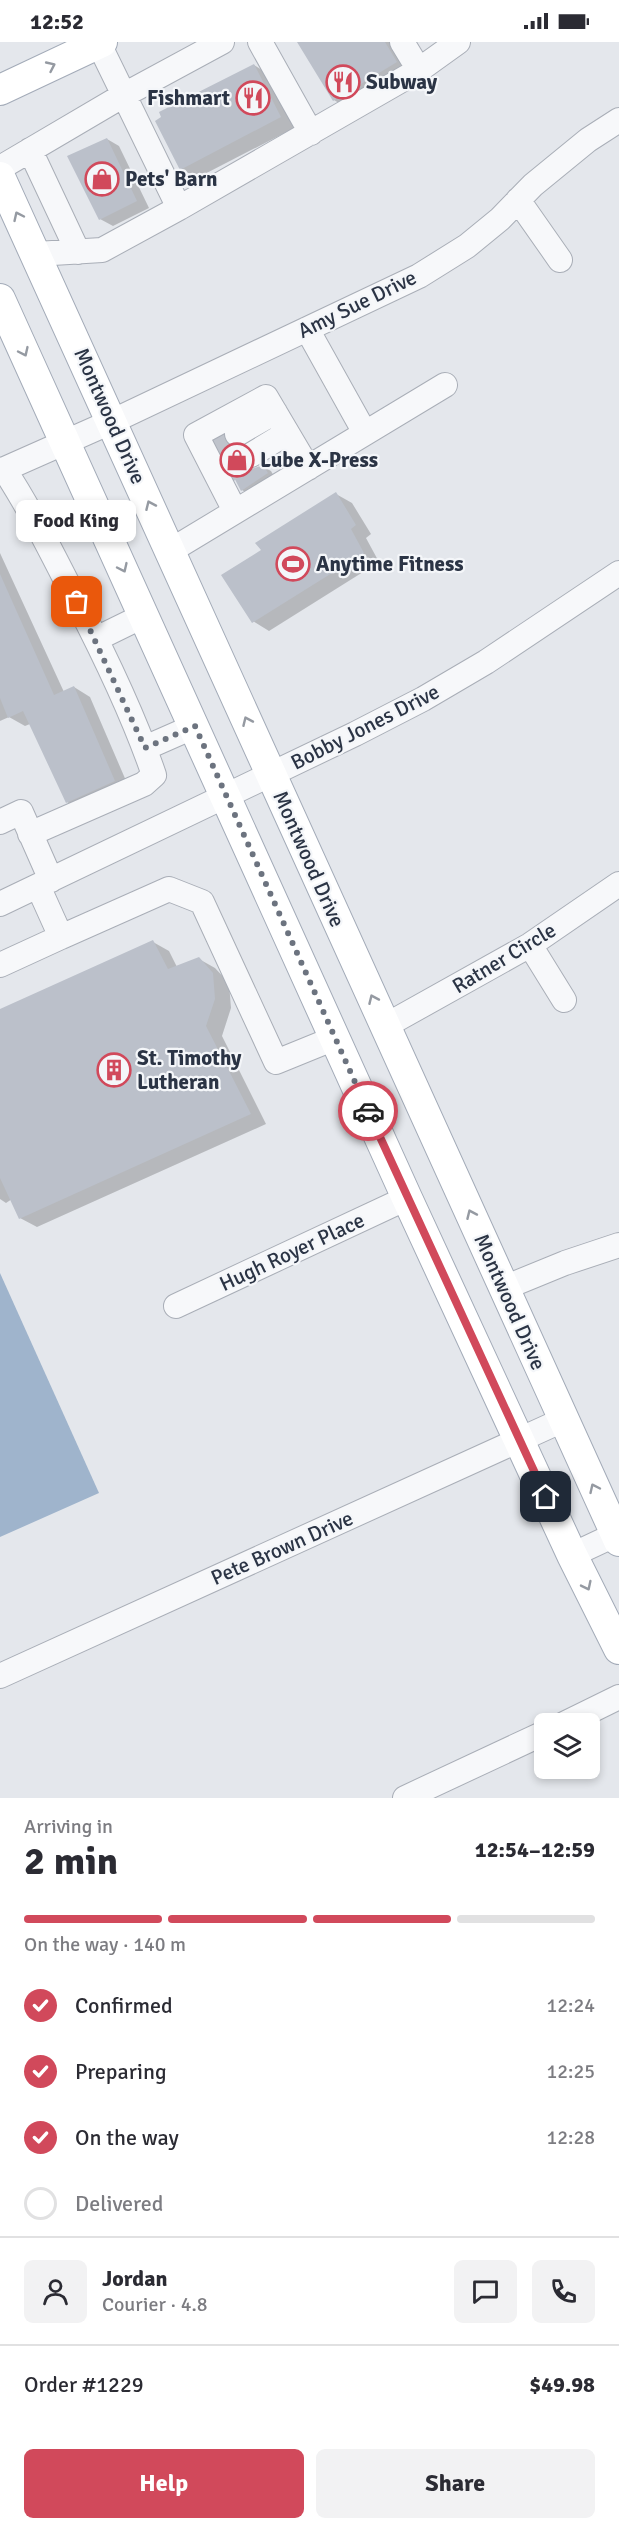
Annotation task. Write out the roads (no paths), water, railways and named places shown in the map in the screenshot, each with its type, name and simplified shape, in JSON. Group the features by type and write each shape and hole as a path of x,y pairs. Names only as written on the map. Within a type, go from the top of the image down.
{"main road":[{"path":"0,90 101,43"},
{"name":"Montwood Drive","path":"0,177 563,1420 618,1536"},
{"path":"0,299 227,796 407,1198 572,1555 619,1649"}],"street":[{"path":"0,168 124,95 222,42"},
{"path":"260,42 311,133"},
{"path":"402,42 419,70"},
{"path":"36,254 102,250 419,70 458,42"},
{"path":"101,43 179,208"},
{"name":"Amy Sue Drive","path":"2,470 112,421 429,270 467,246 500,219 533,185 588,140 619,120"},
{"path":"30,150 78,252"},
{"path":"518,200 560,260"},
{"path":"308,329 365,433"},
{"path":"171,551 445,385"},
{"path":"235,512 216,462 196,435 266,397 308,468"},
{"path":"244,445 281,423"},
{"path":"2,470 30,509 96,639 145,748 154,775 144,784 30,834"},
{"name":"Bobby Jones Drive","path":"0,904 227,796 423,699 486,662 619,573"},
{"path":"96,639 145,615"},
{"path":"145,748 195,726"},
{"path":"0,822 21,812 30,834 61,937"},
{"name":"Ratner Circle","path":"385,1026 530,945 619,884"},
{"path":"0,965 168,889 201,902 276,1062 335,1038"},
{"path":"530,945 564,1000"},
{"name":"Hugh Royer Place","path":"176,1306 407,1198"},
{"path":"504,1288 565,1263 619,1245"},
{"name":"Pete Brown Drive","path":"0,1676 563,1420"},
{"path":"572,1555 618,1536"},
{"path":"586,1713 619,1697"},
{"path":"405,1798 534,1738"}],"water":[{"path":"0,1273 99,1493 0,1537"}],"tunnel":[{"path":"213,448 237,434"},
{"path":"227,471 251,455"}],"place":[{"name":"Subway","path":"343,82"},
{"name":"Fishmart","path":"253,98"},
{"name":"Pets' Barn","path":"102,179"},
{"name":"Lube X-Press","path":"237,460"},
{"name":"Anytime Fitness","path":"293,564"},
{"name":"Food King","path":"77,602"},
{"name":"St. Timothy Lutheran","path":"114,1070"}]}
